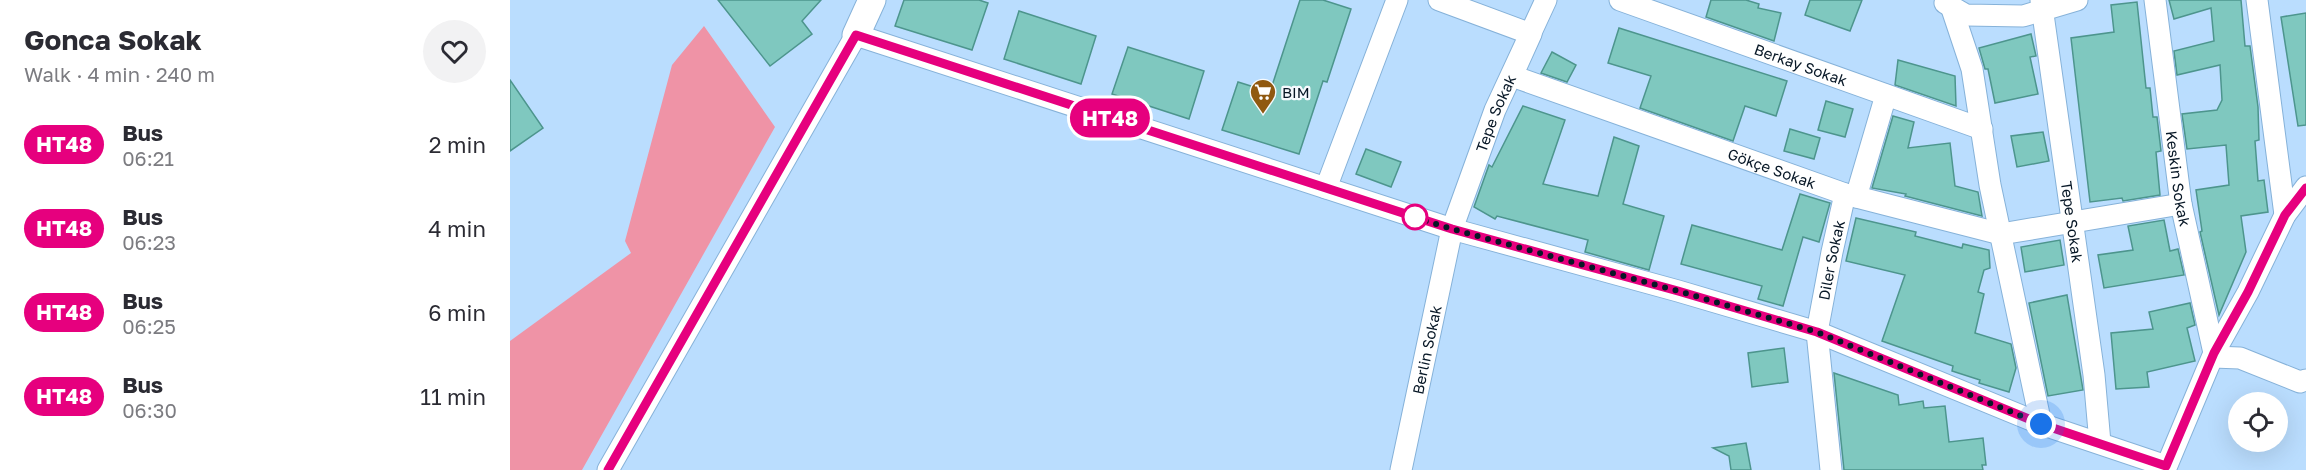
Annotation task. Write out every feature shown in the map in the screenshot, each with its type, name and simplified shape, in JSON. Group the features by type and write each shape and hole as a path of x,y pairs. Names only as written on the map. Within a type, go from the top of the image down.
{"street":[{"path":"608,470 856,35 872,0"},
{"path":"1326,188 1397,0"},
{"path":"1439,0 1531,34 1512,76"},
{"name":"Tepe Sokak","path":"1452,229 1495,110 1546,0"},
{"name":"Berkay Sokak","path":"1620,0 1982,129"},
{"path":"1945,3 1966,15 2023,16 2042,5 2077,0"},
{"name":"Keskin Sokak","path":"2155,0 2181,204 2213,355"},
{"path":"2257,0 2285,215"},
{"path":"1945,3 1972,69 1990,185 2041,424"},
{"name":"Tepe Sokak","path":"2042,5 2094,375 2100,443"},
{"path":"856,35 1452,229 1817,332 2041,424 2166,468 2213,355 2248,292 2285,215 2306,188"},
{"name":"Gökçe Sokak","path":"1512,76 1851,196 2001,234 2181,204"},
{"name":"Diler Sokak","path":"1831,470 1817,332 1832,252 1886,95"},
{"name":"Berlin Sokak","path":"1401,470 1452,229"},
{"path":"2213,355 2240,358 2300,381 2306,380"}],"shaded area":[{"path":"704,26 775,127 582,470 510,470 510,341 631,253 625,241 672,65"}],"building":[{"path":"718,0 821,0 802,21 812,34 770,66"},
{"path":"904,0 979,0 988,3 972,50 895,26"},
{"path":"1300,0 1323,0 1351,9 1327,82 1323,81 1299,154 1222,130 1238,82 1270,92"},
{"path":"1711,0 1746,0 1759,4 1758,8 1781,13 1774,41 1706,17"},
{"path":"1810,0 1862,0 1850,31 1805,15"},
{"path":"2169,0 2241,0 2245,46 2250,46 2258,107 2259,140 2255,141 2258,181 2264,180 2268,212 2241,216 2246,252 2219,315 2200,232 2202,231 2196,190 2229,185 2226,145 2187,149 2182,114 2217,110 2222,100 2220,65 2177,75 2174,51 2214,41 2211,8 2174,19"},
{"path":"2137,2 2146,88 2150,88 2153,117 2157,117 2161,151 2156,152 2160,195 2123,201 2122,198 2090,202 2071,38 2114,32 2111,5"},
{"path":"1019,11 1096,36 1081,84 1004,59"},
{"path":"2306,13 2306,125 2298,126 2281,17"},
{"path":"1619,28 1787,81 1776,116 1745,106 1733,141 1640,108 1651,76 1608,63"},
{"path":"2031,34 2036,56 2030,57 2038,94 1995,103 1988,69 1985,69 1979,48"},
{"path":"1128,47 1204,71 1189,119 1112,94"},
{"path":"1552,52 1576,65 1567,82 1541,73"},
{"path":"1898,60 1955,76 1956,106 1895,85"},
{"path":"510,80 543,128 510,151"},
{"path":"1826,101 1853,109 1845,137 1818,130"},
{"path":"1523,106 1565,120 1543,184 1598,196 1614,137 1639,146 1623,204 1664,216 1649,270 1585,252 1588,240 1497,216 1495,219 1474,207 1489,165 1492,167"},
{"path":"1893,116 1914,122 1908,148 1950,143 1955,186 1978,192 1982,216 1905,196 1906,194 1872,188"},
{"path":"1790,129 1820,138 1814,159 1784,151"},
{"path":"2043,132 2049,161 2017,167 2011,136"},
{"path":"1366,149 1401,162 1391,187 1356,174"},
{"path":"1800,194 1830,203 1819,242 1803,237 1783,306 1758,299 1762,286 1681,264 1692,225 1782,250"},
{"path":"1856,218 1916,232 1915,236 1962,248 1963,244 1989,250 1990,268 1984,270 1978,292 1984,294 1975,333 2011,344 2016,368 2009,392 1979,383 1980,380 1952,371 1953,366 1882,341 1905,275 1846,261"},
{"path":"2164,220 2170,251 2178,249 2184,275 2104,288 2098,255 2133,250 2128,226"},
{"path":"2060,240 2064,265 2025,272 2021,247"},
{"path":"2067,295 2083,390 2048,396 2029,303"},
{"path":"2190,303 2195,325 2187,328 2195,361 2147,372 2149,387 2116,389 2111,333 2153,329 2149,312"},
{"path":"1784,348 1788,382 1752,387 1748,353"},
{"path":"1834,373 1898,395 1899,405 1923,401 1924,408 1945,406 1949,442 1983,438 1986,465 1982,465 1983,470 1844,470"},
{"path":"1746,443 1751,470 1731,470 1729,456 1713,448"}],"bus line":[{"name":"HT48","path":"608,470 856,35 1452,229 1817,332 2041,424 2166,466 2214,353 2248,292 2285,215 2306,188"}],"place":[{"name":"BIM","path":"1263,115"}],"route":[{"path":"1415,217 1410,216 1817,332 2041,424"}]}
